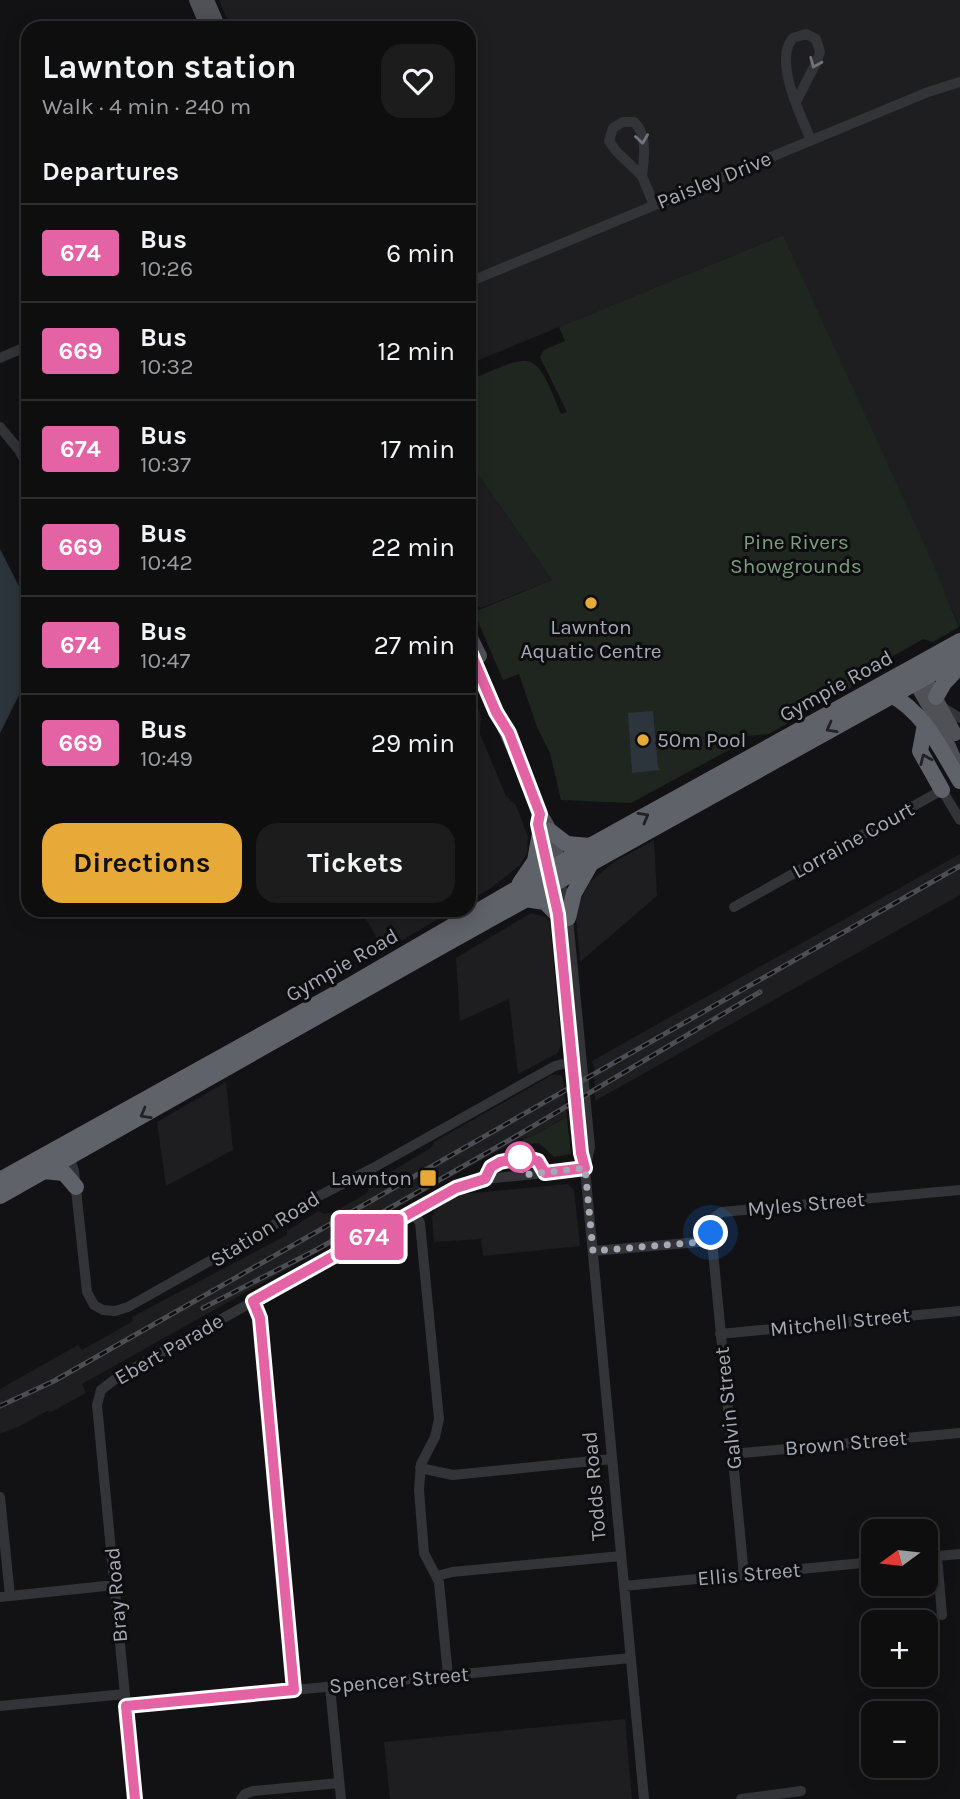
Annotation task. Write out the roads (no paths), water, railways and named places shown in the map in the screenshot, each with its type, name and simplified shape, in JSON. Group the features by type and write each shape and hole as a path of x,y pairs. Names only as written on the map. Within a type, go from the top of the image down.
{"highway":[{"name":"Gympie Road","path":"590,854 891,695 960,641"},
{"name":"Gympie Road","path":"0,1180 66,1150 917,673 960,658"},
{"path":"939,702 944,683 960,666"},
{"path":"891,695 925,725 960,781"},
{"path":"925,725 920,751 942,790"},
{"path":"546,832 590,854 563,916 545,902 521,894 546,832"},
{"name":"Gympie Road","path":"0,1196 44,1171 66,1150"},
{"path":"44,1171 64,1173 76,1187"}],"main road":[{"path":"196,0 205,21"},
{"path":"207,0 216,21"},
{"path":"476,649 499,698 509,733"},
{"path":"476,665 496,712 509,733 540,814 555,874"},
{"path":"917,673 939,702 960,747"},
{"path":"917,673 960,771"}],"street":[{"path":"796,102 820,52 816,39 806,34 793,38 785,51 787,71 796,102 811,140"},
{"name":"Paisley Drive","path":"476,279 928,92 960,82"},
{"path":"642,176 641,129 634,122 623,122 613,128 609,141 642,176 654,205"},
{"path":"0,358 21,349"},
{"path":"0,427 21,445"},
{"path":"939,702 960,718"},
{"path":"942,790 960,820"},
{"name":"Lorraine Court","path":"734,907 942,790"},
{"name":"Todds Road","path":"555,874 563,916 576,1060 590,1153 585,1168 644,1799"},
{"name":"Station Road","path":"66,1150 76,1187 87,1292 94,1305 99,1308 109,1312 121,1310 286,1219 326,1191 555,1066 576,1060"},
{"name":"Ebert Parade","path":"99,1392 108,1383 456,1188 475,1181 585,1168"},
{"name":"Myles Street","path":"712,1241 712,1219 722,1212 960,1190"},
{"path":"414,1212 420,1224 439,1419 436,1434 420,1468 419,1490 424,1553 427,1563 437,1576 448,1676"},
{"path":"593,1251 712,1241"},
{"name":"Galvin Street","path":"712,1241 744,1575"},
{"path":"253,1301 260,1318 294,1690"},
{"name":"Mitchell Street","path":"720,1334 960,1311"},
{"name":"Bray Road","path":"99,1392 98,1409 135,1799"},
{"name":"Brown Street","path":"732,1454 960,1433"},
{"path":"420,1468 453,1475 612,1459"},
{"path":"0,1497 5,1596 115,1585"},
{"path":"938,1556 960,1554"},
{"path":"437,1576 451,1572 621,1556"},
{"name":"Ellis Street","path":"624,1586 861,1563"},
{"path":"938,1594 942,1615"},
{"name":"Spencer Street","path":"0,1706 294,1690 631,1658"},
{"path":"330,1686 341,1799"},
{"path":"241,1799 253,1791 340,1783"},
{"path":"741,1799 801,1791"}],"railway":[{"path":"0,1406 54,1381 960,866"},
{"path":"203,1308 316,1250 513,1138 760,992"}],"place":[{"name":"Lawnton Aquatic Centre","path":"591,603"},
{"name":"50m Pool","path":"643,740"},
{"name":"Lawnton","path":"428,1178"}],"park label":[{"name":"Pine Rivers Showgrounds","path":"796,554"}]}
